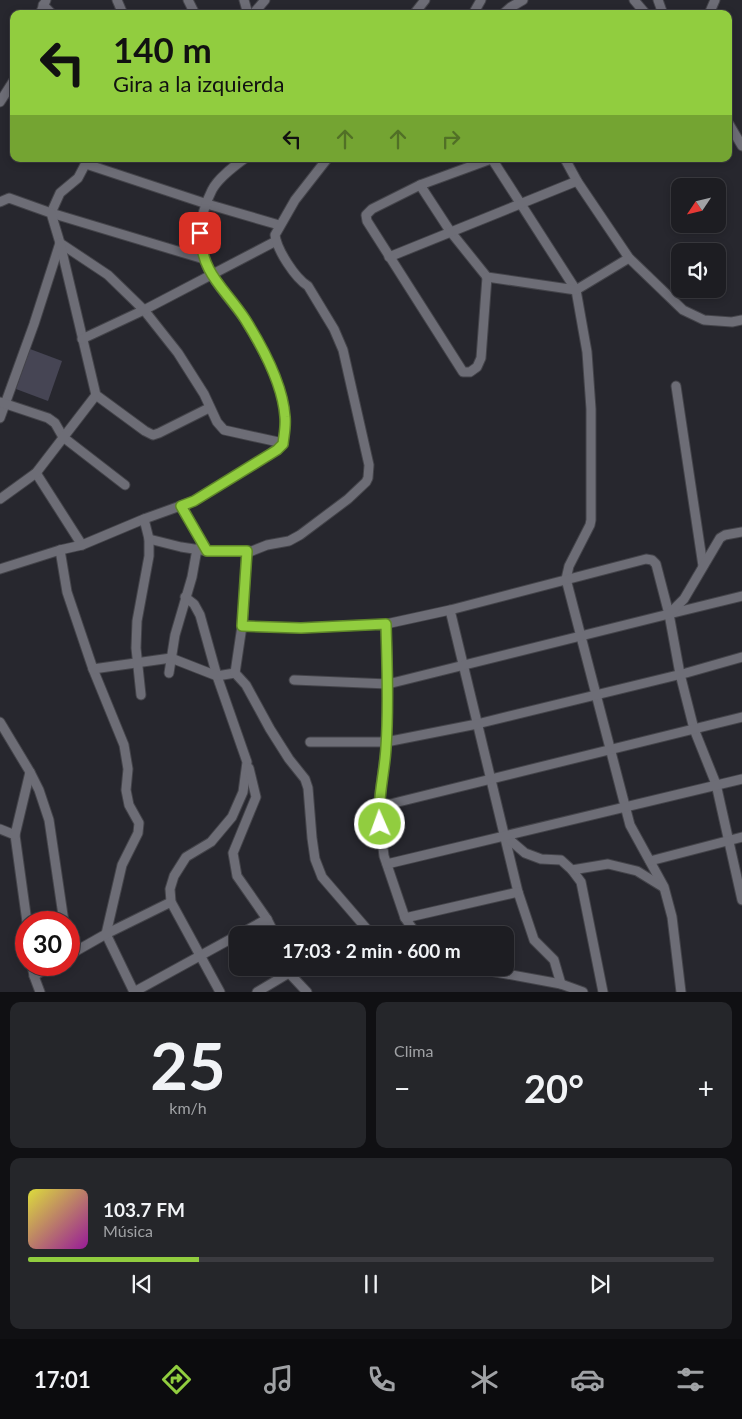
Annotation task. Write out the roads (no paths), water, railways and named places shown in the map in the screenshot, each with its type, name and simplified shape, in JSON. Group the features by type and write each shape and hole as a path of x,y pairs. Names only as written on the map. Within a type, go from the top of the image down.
{"street":[{"path":"256,10 265,0"},
{"path":"417,10 425,0"},
{"path":"507,10 523,0"},
{"path":"634,0 643,10"},
{"path":"0,102 10,86"},
{"path":"732,129 742,146"},
{"path":"209,408 153,435 96,395 60,243 51,213 60,193 78,178 87,162 207,204 280,224"},
{"path":"0,569 82,545 144,519 194,501 227,482 283,444 285,416 280,392 274,377 244,319 212,276 204,259 201,246 200,233 203,215 212,190 221,178 240,162"},
{"path":"149,539 207,551 247,551 289,541 300,535 362,488 368,478 370,470 348,368 337,334 308,286 302,282 276,241 275,235 295,200 325,162"},
{"path":"484,162 420,185 372,209 366,215 367,221 463,372 470,372 477,367 480,358 488,276"},
{"path":"494,162 576,290 587,352 590,409 591,520 566,579 630,825 664,887 672,917 681,992"},
{"path":"567,162 577,181 629,258 684,310 704,320 732,322 742,320"},
{"path":"389,256 577,181"},
{"path":"420,185 450,231 488,276 576,290 629,258"},
{"path":"0,202 9,198 51,213 204,259"},
{"path":"82,339 212,276 276,241"},
{"path":"60,243 108,275 144,310 178,352 204,394 217,422 224,430 283,444"},
{"path":"0,418 3,403 34,324 60,243"},
{"path":"676,386 703,566"},
{"path":"0,499 36,473 96,395"},
{"path":"3,403 48,418 55,423 63,437 125,485"},
{"path":"36,473 82,545"},
{"path":"181,506 207,551"},
{"path":"141,695 136,648 137,621 149,556 149,539 144,519"},
{"path":"669,614 684,599 720,538 725,535 742,532"},
{"path":"60,550 67,592 94,669 124,745 128,769 126,790 129,805 139,824 138,833 122,866 106,934 134,991 267,919"},
{"path":"169,673 175,636 192,577 197,550"},
{"path":"235,673 242,626 247,551"},
{"path":"242,626 301,628 386,624 450,610 646,559 652,560 656,564 669,614 680,674 694,729 716,784 742,897"},
{"path":"294,680 388,684 742,596"},
{"path":"185,597 194,604 200,615 217,676 248,762 256,797 233,853 237,876 271,926"},
{"path":"450,610 518,892 534,940 554,960 561,984"},
{"path":"386,624 388,684 386,742 378,807 384,856 406,918 412,926"},
{"path":"310,742 386,742 477,724 742,657"},
{"path":"94,669 171,658 217,676 235,673"},
{"path":"235,673 246,685 270,729 289,759 305,779 308,788 314,852 322,877 364,926"},
{"path":"378,807 742,717"},
{"path":"0,722 30,772 39,790 49,820 62,911"},
{"path":"220,992 170,902 170,889 174,876 186,857 211,842 232,818 243,792 248,762"},
{"path":"25,911 15,835 30,772"},
{"path":"387,864 742,779"},
{"path":"0,830 15,835"},
{"path":"504,835 525,854 541,859 561,860 581,882 603,992"},
{"path":"650,861 742,837"},
{"path":"572,870 608,864 637,871 664,887"},
{"path":"406,918 518,892"},
{"path":"80,949 170,902"},
{"path":"514,975 561,984 583,992"},
{"path":"34,976 40,992"},
{"path":"257,992 280,976"},
{"path":"294,976 307,992"}]}
